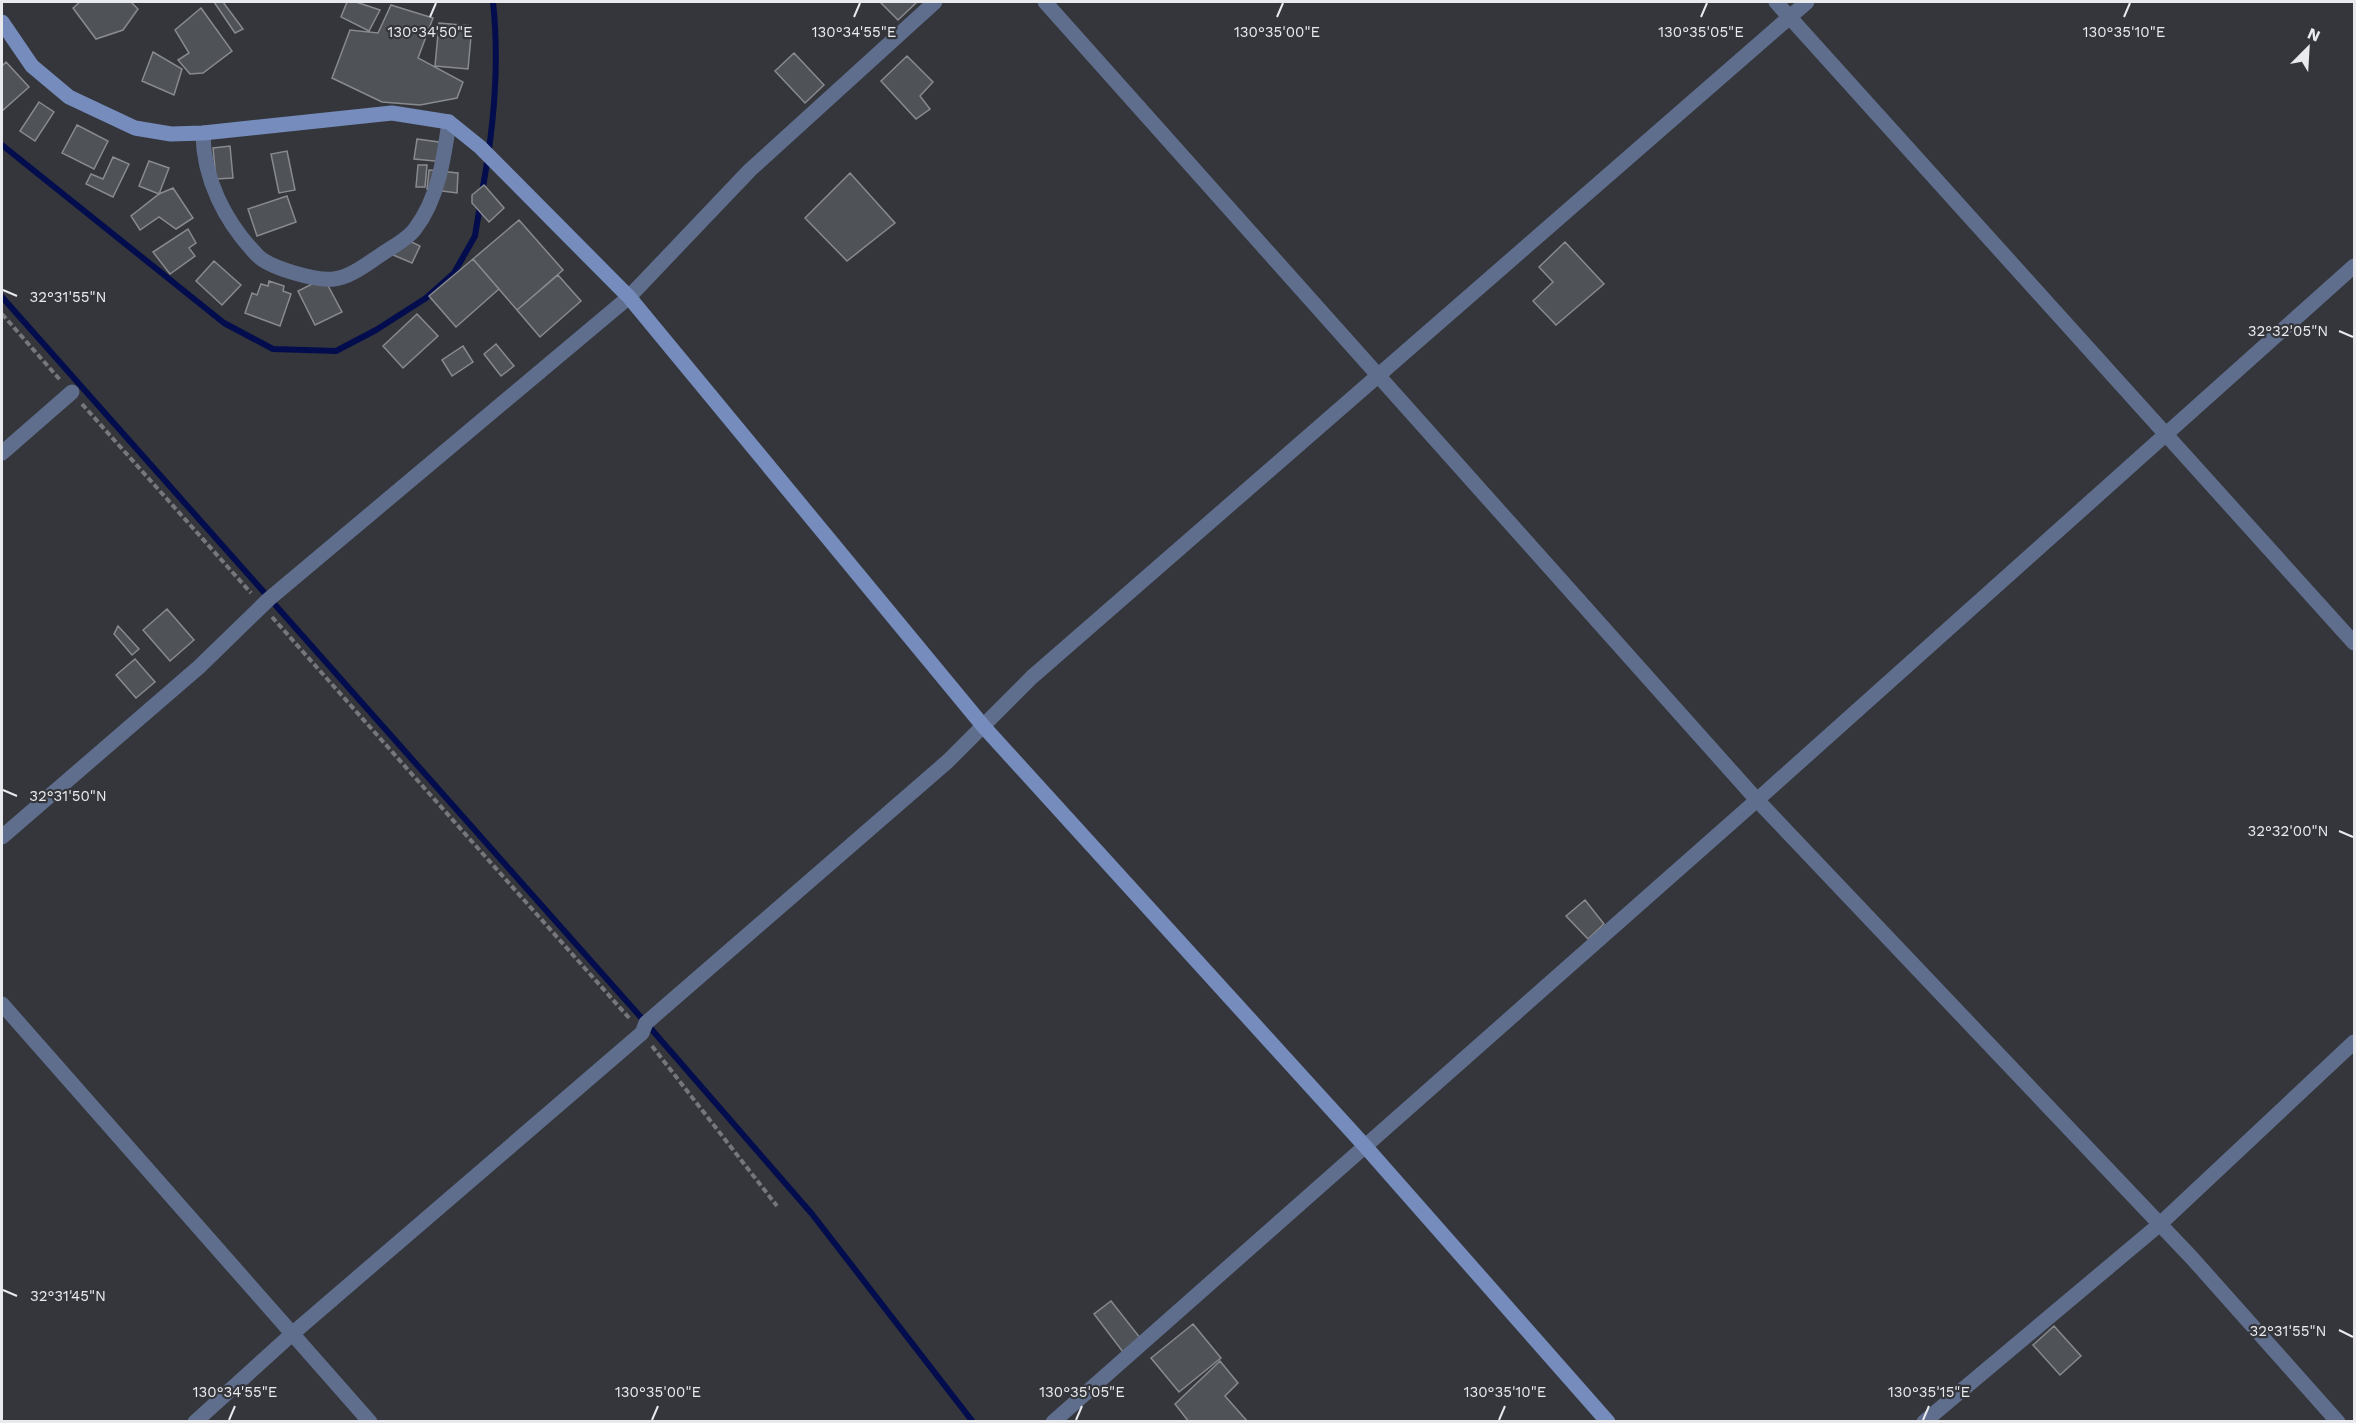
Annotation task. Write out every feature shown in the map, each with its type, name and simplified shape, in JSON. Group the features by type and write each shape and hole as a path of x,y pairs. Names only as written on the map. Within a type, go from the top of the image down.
{"street":[{"path":"2,837 198,667 263,606 629,297 750,170 935,2"},
{"path":"1045,2 1757,800 2160,1224 2338,1422"},
{"path":"1776,2 2355,643"},
{"path":"195,1422 291,1334 642,1033 646,1023 984,727 1032,677 1378,373 1807,2"},
{"path":"2,22 32,66 69,97 135,128 171,134 203,133 392,113 449,122 480,147 629,297 984,727 1364,1145 1608,1422"},
{"path":"203,133 203,155 207,173 222,207 258,257 304,277 335,279 363,267 415,230 440,178 449,122"},
{"path":"1053,1422 1757,800 2165,433 2355,266"},
{"path":"2,453 72,392"},
{"path":"2,1004 370,1422"},
{"path":"1924,1422 2160,1224 2355,1042"}],"path":[{"path":"2,314 642,1033 777,1206"}],"building":[{"path":"80,2 131,2 138,9 123,30 96,39 73,8"},
{"path":"214,2 223,2 243,29 235,33"},
{"path":"347,2 356,2 380,10 369,31 341,17"},
{"path":"880,2 917,2 898,20"},
{"path":"391,5 433,18 418,58 463,82 457,98 420,105 382,102 332,78 350,30 378,33"},
{"path":"201,8 232,51 203,73 190,74 178,60 189,53 175,30"},
{"path":"439,23 472,26 468,69 435,66"},
{"path":"153,52 182,69 174,95 142,81"},
{"path":"794,53 824,85 805,103 775,71"},
{"path":"907,56 933,82 920,96 930,109 916,119 881,81"},
{"path":"6,62 29,87 2,111 2,66"},
{"path":"39,102 54,112 35,141 20,131"},
{"path":"77,125 108,141 94,169 62,153"},
{"path":"417,139 446,143 445,162 414,159"},
{"path":"230,146 233,178 216,179 213,148"},
{"path":"287,151 295,190 279,193 271,154"},
{"path":"113,157 129,164 113,197 86,184 91,174 103,179"},
{"path":"149,161 169,168 159,194 139,186"},
{"path":"418,165 427,165 425,187 416,187"},
{"path":"429,170 458,173 457,193 427,189"},
{"path":"850,173 895,223 847,261 805,218"},
{"path":"484,185 504,208 489,222 472,203 472,195"},
{"path":"173,188 193,218 176,229 159,217 140,230 131,216 159,194"},
{"path":"287,196 296,222 257,236 248,209"},
{"path":"519,220 563,270 517,310 473,259"},
{"path":"188,229 196,243 189,248 195,256 170,274 153,252"},
{"path":"399,236 420,246 412,263 391,254"},
{"path":"1565,242 1604,284 1556,325 1533,301 1553,282 1539,267"},
{"path":"473,259 499,289 456,327 429,296"},
{"path":"214,261 241,285 222,305 196,281"},
{"path":"558,275 581,301 540,337 517,310"},
{"path":"324,278 342,312 315,325 298,291"},
{"path":"269,281 284,286 283,291 291,294 280,326 245,313 252,293 257,295 261,284 268,286"},
{"path":"417,314 438,336 403,368 383,346"},
{"path":"496,344 514,366 501,376 484,354"},
{"path":"463,346 473,362 452,376 442,360"},
{"path":"167,609 194,640 170,661 143,630"},
{"path":"118,626 139,649 132,655 114,634"},
{"path":"135,659 155,682 136,698 116,675"},
{"path":"1585,900 1604,924 1588,939 1566,916"},
{"path":"1111,1301 1141,1339 1123,1352 1094,1314"},
{"path":"1193,1324 1221,1358 1179,1392 1151,1358"},
{"path":"2054,1326 2081,1356 2060,1375 2033,1345"},
{"path":"1220,1361 1238,1383 1225,1396 1248,1422 1189,1422 1175,1404"}],"waterway":[{"path":"482,192 495,97 496,50 493,2"},
{"path":"2,145 224,323 273,349 336,351 376,330 426,298 454,273 475,236 480,205"},
{"path":"2,297 646,1023 812,1214 973,1422"}]}
